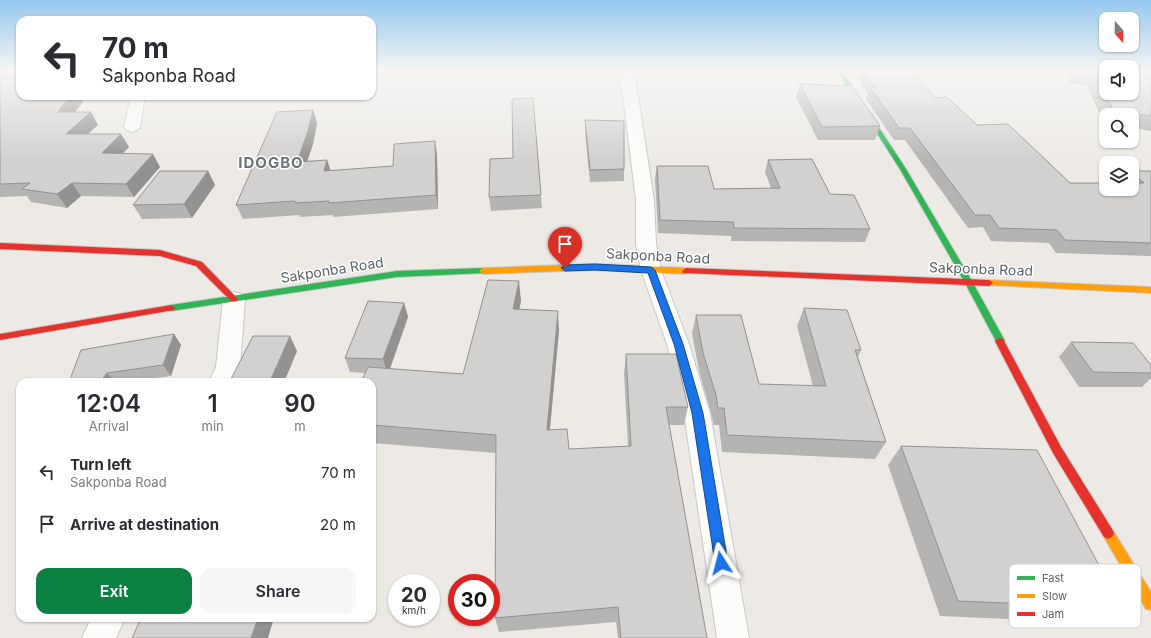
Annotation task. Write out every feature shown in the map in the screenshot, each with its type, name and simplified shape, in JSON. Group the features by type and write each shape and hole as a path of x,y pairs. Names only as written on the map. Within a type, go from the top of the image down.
{"main road":[{"path":"858,101 903,169 969,283 1057,450 1127,564"},
{"path":"0,246 160,253 199,264 234,299"},
{"name":"Sakponba Road","path":"0,337 106,318 397,274 595,267 1151,290"},
{"path":"1141,588 1151,604"}],"street":[{"path":"132,127 137,101"},
{"path":"631,101 645,200 646,244 651,270 678,344 697,413 733,638"},
{"path":"224,378 228,366 234,299"},
{"path":"98,638 107,622"}],"building":[{"path":"0,101 66,101 58,112 91,112 66,134 121,134 102,153 153,154 126,184 72,183 57,194 22,189 30,183 0,184"},
{"path":"512,101 533,101 541,195 489,197 490,159 513,158"},
{"path":"809,101 862,101 880,126 822,127"},
{"path":"880,101 951,101 977,125 1008,124 1070,183 1099,183 1099,196 1139,196 1139,183 1144,183 1139,178 1139,171 1151,171 1151,243 1065,240 1057,230 999,228 990,215 975,215 910,128 899,128"},
{"path":"1109,101 1151,101 1151,116 1139,114 1139,108 1112,108"},
{"path":"313,110 308,131 297,162 327,160 324,171 393,166 394,144 435,141 436,195 329,203 329,201 295,203 295,201 236,205 277,112"},
{"path":"585,120 624,121 624,169 590,170"},
{"path":"812,159 830,194 854,195 870,229 734,228 733,222 660,220 657,166 708,166 714,189 780,188 768,160"},
{"path":"160,171 208,171 184,204 133,205"},
{"path":"488,280 519,281 513,309 558,311 547,430 567,429 569,449 631,446 626,354 676,354 688,407 666,407 707,638 621,638 618,607 500,618 500,574 495,574 496,435 376,425 376,378 363,378 368,367 463,374"},
{"path":"368,301 404,303 383,359 345,358"},
{"path":"804,308 847,310 861,350 855,350 886,442 727,435 724,408 718,408 716,395 703,353 696,315 741,315 759,384 826,386"},
{"path":"174,334 163,365 107,373 103,378 70,378 81,350"},
{"path":"253,336 290,336 271,378 232,378"},
{"path":"1071,342 1133,343 1151,365 1151,373 1093,372"},
{"path":"901,446 1037,450 1098,564 1009,564 1009,603 958,601"},
{"path":"139,622 257,622 251,638 132,638"}],"traffic: fast":[{"path":"858,101 903,169 969,283 1000,341"},
{"path":"171,308 397,274 483,271"}],"traffic: slow":[{"path":"483,271 595,267 686,271"},
{"path":"989,283 1151,290"},
{"path":"1108,533 1127,564"},
{"path":"1141,587 1151,604"}],"traffic: jam":[{"path":"0,246 160,253 199,264 234,299"},
{"path":"686,271 989,283"},
{"path":"0,337 171,308"},
{"path":"1000,341 1057,450 1108,533"}],"district":[{"name":"IDOGBO","path":"271,163"}],"route":[{"path":"565,268 595,267 651,270 678,344 697,413 721,563"}]}
